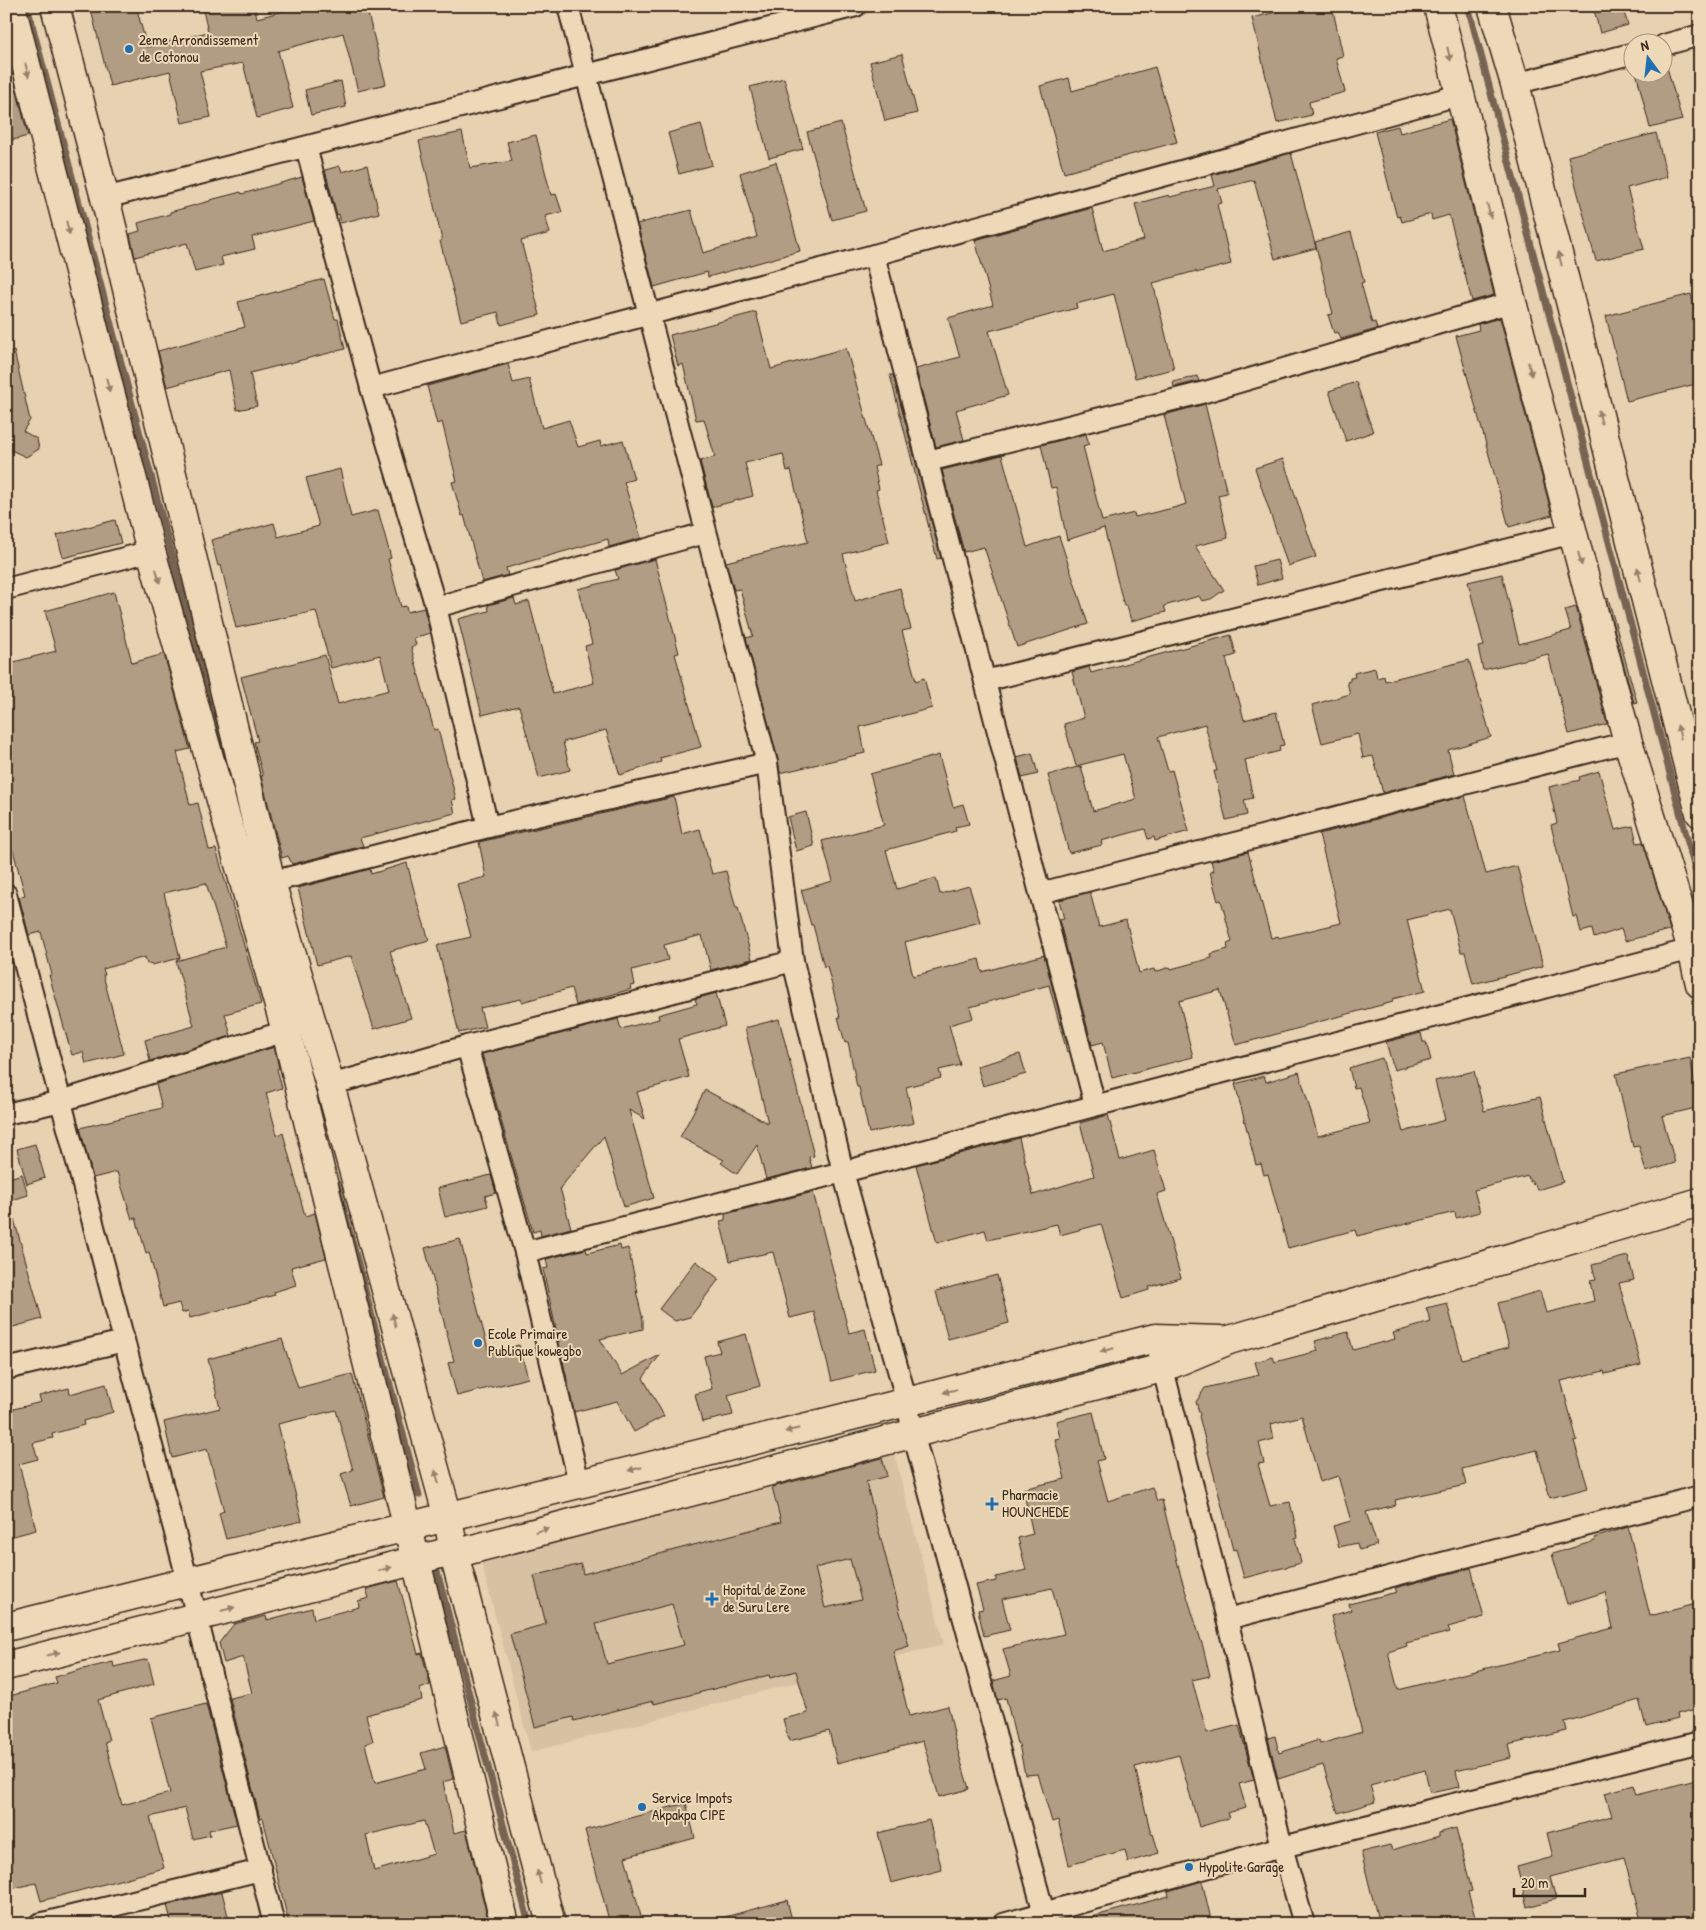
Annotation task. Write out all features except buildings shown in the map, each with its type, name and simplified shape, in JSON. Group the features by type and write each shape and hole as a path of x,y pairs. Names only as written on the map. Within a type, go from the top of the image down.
{"street":[{"path":"11,6 151,551 286,1030 505,1924"},
{"path":"55,6 105,198 271,882 330,1085 448,1517 454,1554 551,1924"},
{"path":"568,6 766,763 793,961 843,1172 1046,1918"},
{"path":"105,198 586,75 807,12 856,6"},
{"path":"1438,6 1512,302 1628,742 1692,949 1700,984"},
{"path":"1492,6 1515,84 1700,813"},
{"path":"1674,42 1700,35"},
{"path":"1515,84 1624,56"},
{"path":"371,388 874,255 1460,95"},
{"path":"306,147 371,388 436,607 488,827"},
{"path":"874,255 1095,1105"},
{"path":"928,461 1205,392 1512,302"},
{"path":"436,607 705,533"},
{"path":"985,681 1573,533"},
{"path":"6,590 151,551"},
{"path":"1040,893 1628,742"},
{"path":"271,882 488,827 766,763"},
{"path":"6,894 188,1582 274,1924"},
{"path":"525,1252 843,1172 1692,949"},
{"path":"330,1085 467,1046 793,961"},
{"path":"6,1114 61,1101 286,1030"},
{"path":"467,1046 525,1252 579,1483"},
{"path":"6,1666 448,1552 454,1554 1162,1368 1229,1340 1700,1202"},
{"path":"1154,1338 1227,1618 1282,1847 1304,1924"},
{"path":"6,1627 907,1402 1154,1338 1229,1340"},
{"path":"6,1370 124,1341"},
{"path":"1227,1618 1700,1496"},
{"path":"1003,1924 1046,1918 1282,1847 1700,1742"},
{"path":"38,1924 261,1870"}],"shaded area":[{"name":"Hopital de Zone de Suru Lere","path":"892,1446 944,1644 531,1752 479,1554"}],"waterway":[{"path":"27,6 247,840"},
{"path":"1468,6 1700,888"},
{"path":"337,1184 419,1495"},
{"path":"435,1564 529,1924"}],"place":[{"name":"2eme Arrondissement de Cotonou","path":"129,49"},
{"name":"Ecole Primaire Publique kowegbo","path":"478,1343"},
{"name":"Pharmacie HOUNCHEDE","path":"992,1504"},
{"name":"Hopital de Zone de Suru Lere","path":"712,1599"},
{"name":"Service Impots Akpakpa CIPE","path":"642,1807"},
{"name":"Hypolite Garage","path":"1189,1867"}]}
